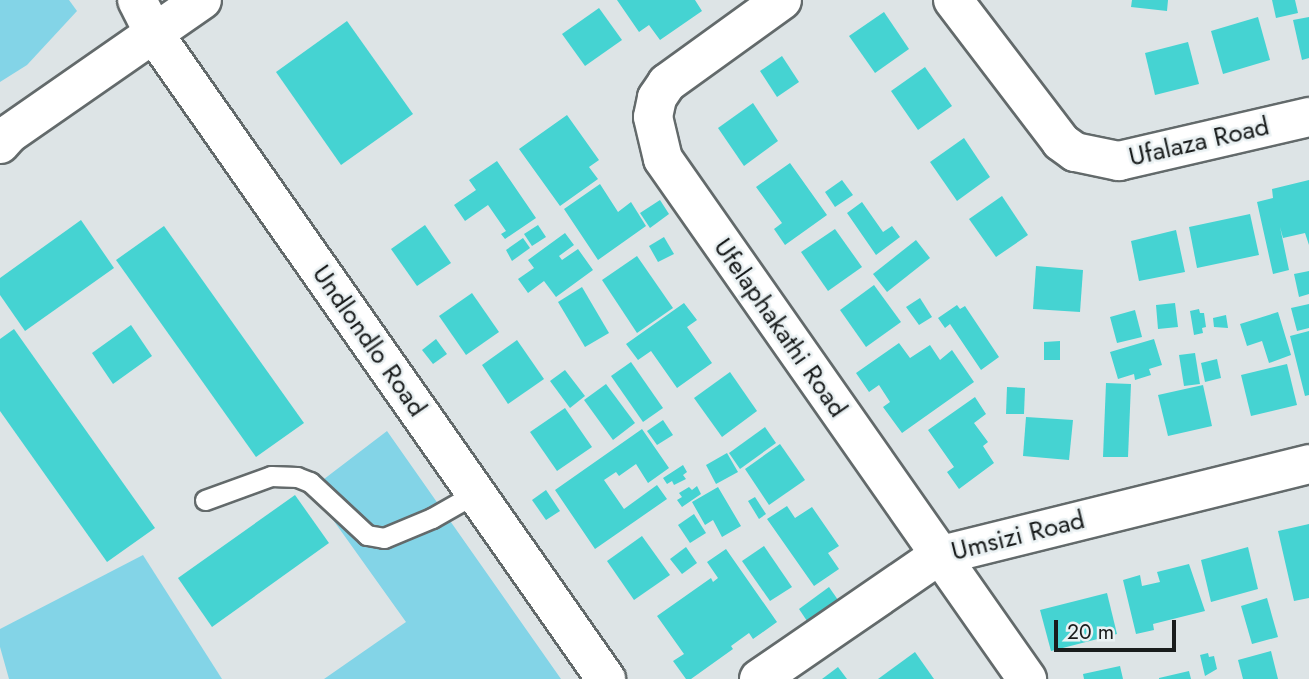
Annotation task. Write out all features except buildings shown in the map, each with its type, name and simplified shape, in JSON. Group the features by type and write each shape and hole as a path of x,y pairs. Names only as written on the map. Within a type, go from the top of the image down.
{"street":[{"name":"Undlondlo Road","path":"137,0 154,34 606,679"},
{"path":"0,144 9,134 202,0"},
{"name":"Ufelaphakathi Road","path":"782,0 667,83 657,99 653,117 663,159 1027,679"},
{"name":"Ufalaza Road","path":"953,0 1061,142 1074,152 1119,161 1309,117"},
{"name":"Umsizi Road","path":"759,679 939,556 1309,464"}],"lane":[{"path":"205,500 271,476 297,477 317,488 367,535 384,538 432,518 476,493"}],"shaded area":[{"path":"0,0 69,0 77,11 27,65 0,82"},
{"path":"387,431 561,679 324,679 406,622 311,489"},
{"path":"143,555 222,679 9,679 0,647 0,629"}]}
